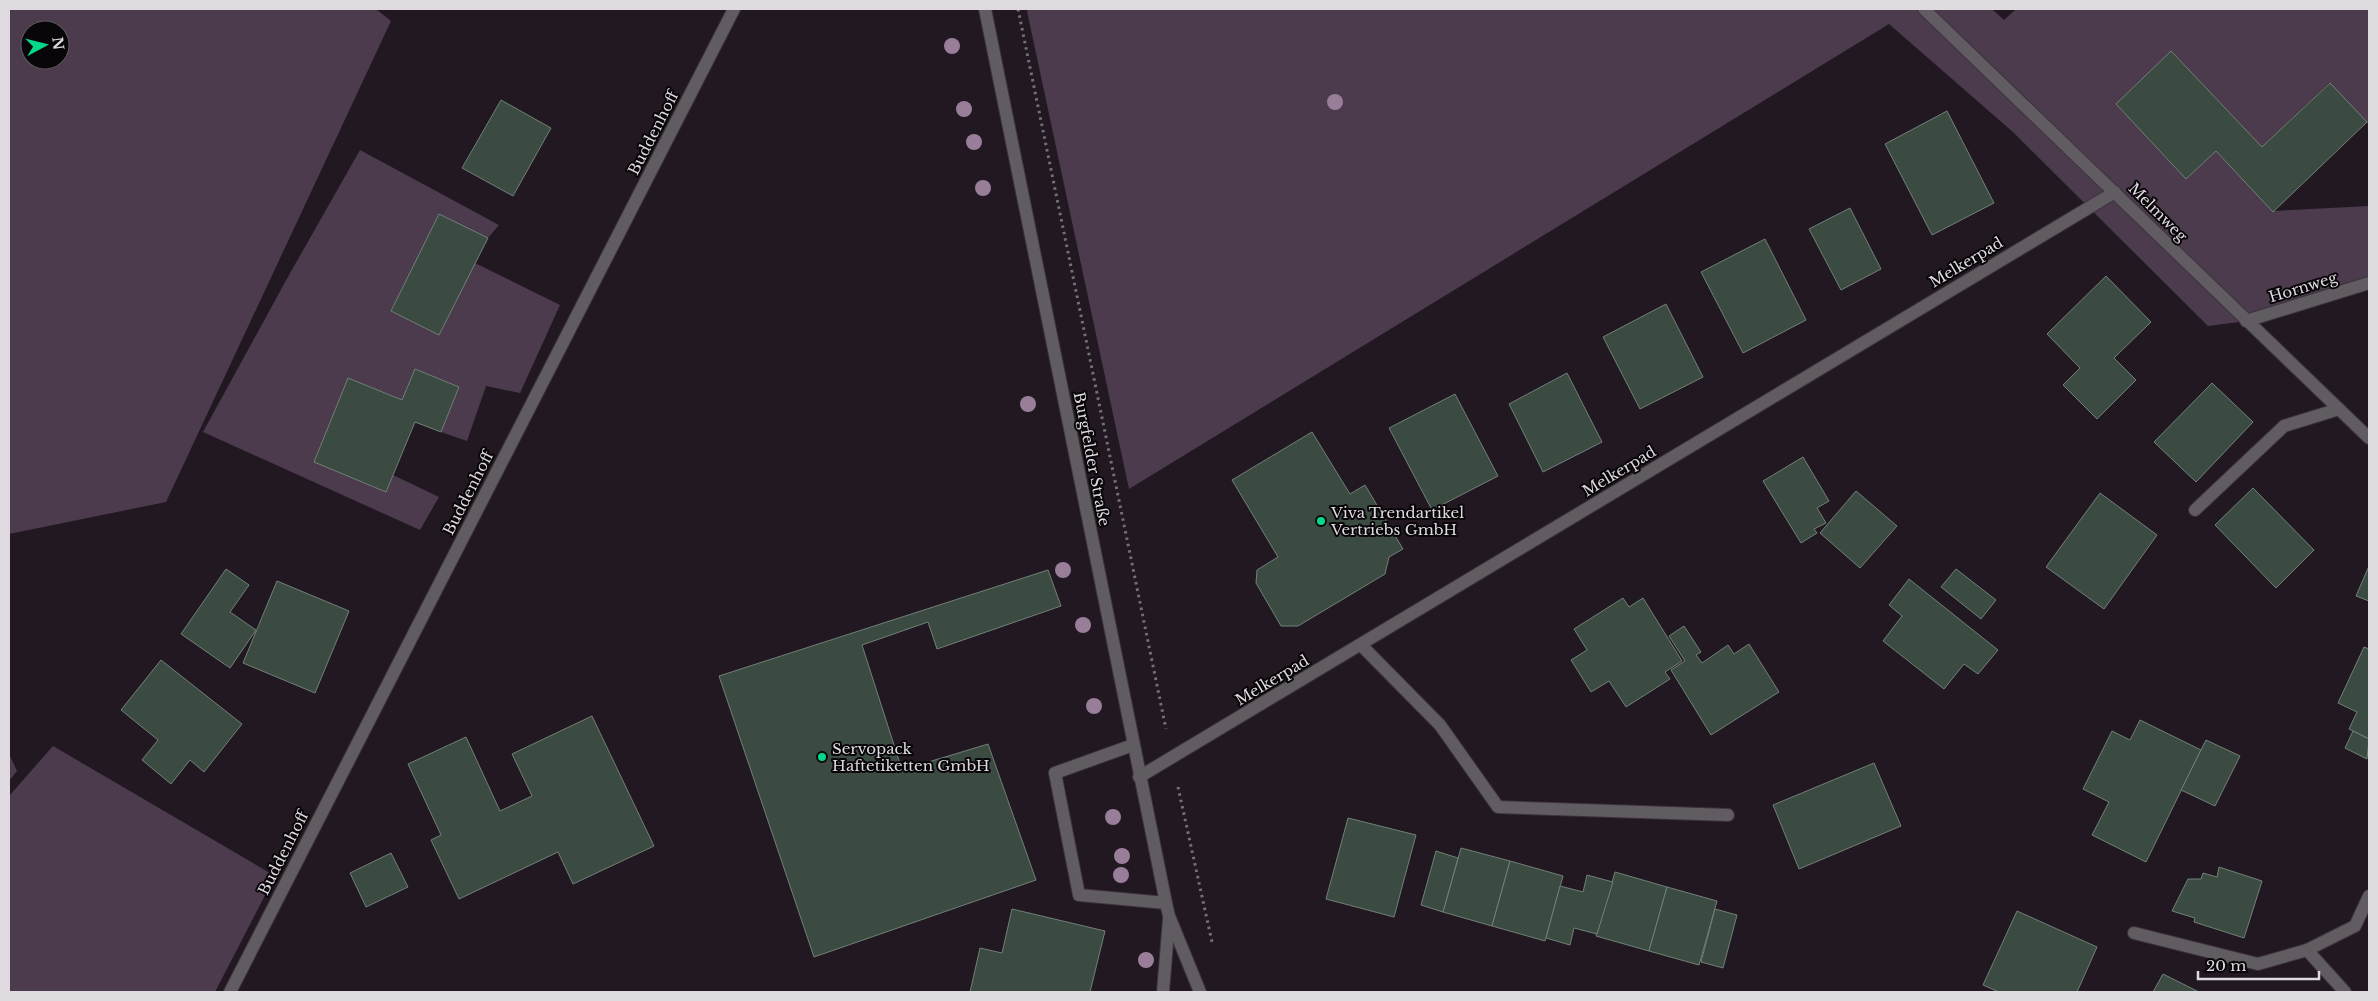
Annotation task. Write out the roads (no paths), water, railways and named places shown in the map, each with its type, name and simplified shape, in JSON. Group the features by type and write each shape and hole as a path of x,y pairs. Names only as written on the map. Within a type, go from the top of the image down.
{"street":[{"name":"Buddenhoff","path":"230,992 734,9"},
{"name":"Burgfelder Straße","path":"985,9 1166,903 1169,916 1200,992"},
{"name":"Melmweg","path":"1924,9 2369,438"},
{"name":"Melkerpad","path":"1139,777 1172,759 2115,192"},
{"name":"Hornweg","path":"2246,321 2369,283"},
{"path":"2195,510 2284,426 2338,409"},
{"path":"1362,645 1440,726 1498,807 1728,816"},
{"path":"1133,745 1055,773 1079,895 1166,903"},
{"path":"2134,933 2258,964 2307,950 2355,926 2369,896"},
{"name":"Burgfelder Straße","path":"1163,992 1169,916"},
{"path":"2307,950 2345,992"}],"place":[{"name":"Viva Trendartikel Vertriebs GmbH","path":"1321,521"},
{"name":"Servopack Haftetiketten GmbH","path":"822,757"}]}
